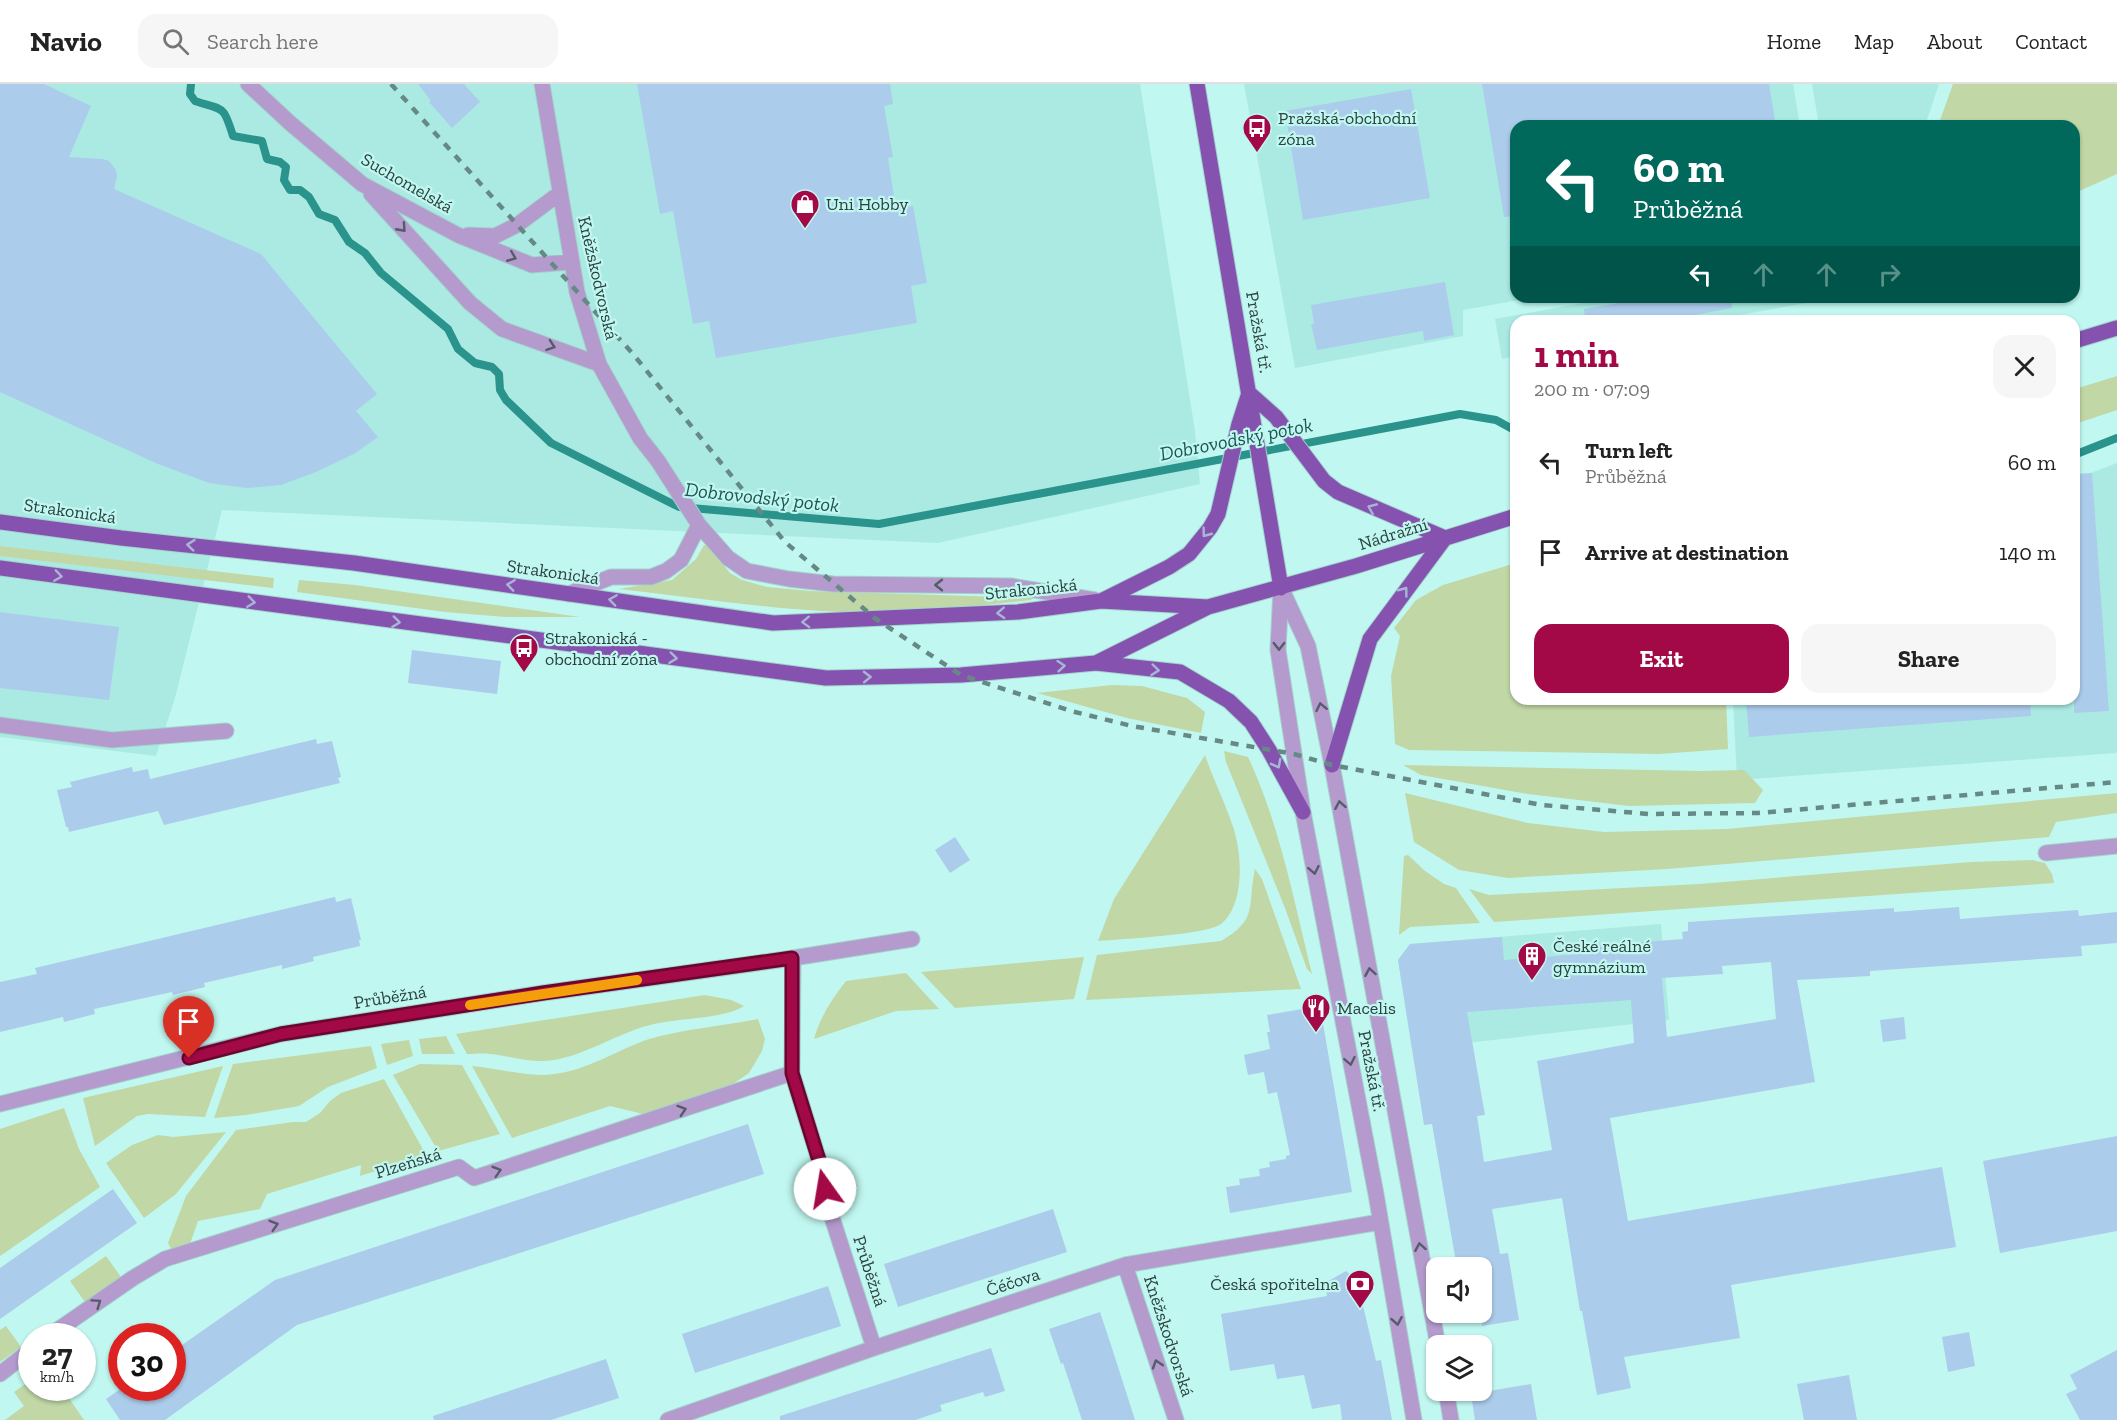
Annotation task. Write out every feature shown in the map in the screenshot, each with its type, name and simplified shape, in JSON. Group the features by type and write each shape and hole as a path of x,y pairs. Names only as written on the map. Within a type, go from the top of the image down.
{"main road":[{"name":"Pražská tř.","path":"1197,84 1249,393 1246,422 1262,472 1281,588"},
{"path":"2080,339 2117,328"},
{"path":"1249,393 1276,417 1324,482 1338,492 1445,538 1370,639 1332,765"},
{"path":"1101,602 1169,567 1189,554 1210,528 1218,514 1226,479 1246,422"},
{"name":"Nádražní","path":"1281,588 1510,518"},
{"name":"Strakonická","path":"0,522 121,538 354,563 773,623 1018,612 1101,602"},
{"path":"0,568 826,678 961,675 1096,663 1179,672 1229,701 1251,722 1303,812"},
{"path":"1096,663 1208,608 1281,588"},
{"path":"1101,602 1208,608"}],"street":[{"name":"Suchomelská","path":"248,84 362,184 458,235 532,265 571,261"},
{"name":"Kněžskodvorská","path":"542,84 571,261 585,324 598,364 640,438 658,461 698,523 728,558 747,571 789,579 833,584 1011,586 1101,602"},
{"path":"362,184 470,303 502,329 598,364"},
{"path":"458,235 495,236 517,225 560,193"},
{"path":"569,594 610,577 651,577 666,571 681,560 698,523"},
{"name":"Pražská tř.","path":"1281,588 1308,646 1332,765 1436,1335"},
{"name":"Pražská tř.","path":"1281,588 1278,650 1303,812 1380,1222 1414,1420"},
{"path":"0,725 112,740 226,731"},
{"path":"2046,853 2117,846"},
{"name":"Průběžná","path":"0,1104 281,1034 912,939"},
{"name":"Průběžná","path":"792,958 792,1073 822,1170 827,1202 874,1348"},
{"name":"Plzeňská","path":"68,1323 165,1259 459,1167 474,1178 792,1073"},
{"name":"Čéčova","path":"668,1420 874,1348 1125,1265 1380,1222"},
{"name":"Kněžskodvorská","path":"1125,1265 1176,1420"},
{"path":"0,1374 18,1360"},
{"path":"1448,1401 1451,1420"}],"shaded area":[{"path":"0,84 1140,84 1195,431 1200,484 938,543 222,510 175,698 156,756 0,737"},
{"path":"1244,84 1793,84 1799,120 1510,120 1510,302 1463,310 1463,336 1295,368"},
{"path":"1812,84 1939,84 1927,120 1818,120"},
{"path":"1583,303 1806,303 1740,315 1517,315"},
{"path":"1510,316 1510,357 1502,359 1495,319"},
{"path":"2117,463 2117,753 1737,780 1733,705 2080,705 2080,477"},
{"name":"České reálné gymnázium","path":"1661,924 1669,1020 1412,1049 1398,960 1410,944"}],"green space":[{"path":"1953,84 2117,84 2117,174 2080,191 2080,120 1940,120"},
{"path":"2117,376 2117,410 2080,422 2080,387"},
{"path":"704,545 709,546 730,573 742,580 767,587 810,591 1034,598 936,609 840,612 757,606 619,589 672,580 696,559"},
{"path":"0,546 274,578 273,588 0,556"},
{"path":"1510,565 1510,705 1726,705 1728,749 1659,754 1409,750 1395,744 1391,676 1400,636 1394,628 1416,600 1443,585"},
{"path":"299,580 355,585 580,617 505,617 445,612 297,592"},
{"path":"1112,685 1142,686 1187,698 1205,712 1201,733 1127,718 1037,693"},
{"path":"1224,751 1248,757 1259,783 1278,837 1312,974 1307,969 1226,762"},
{"path":"1205,755 1229,815 1238,848 1240,876 1235,904 1229,915 1221,924 1199,931 1098,941 1114,899"},
{"path":"1403,765 1744,770 1763,790 1755,803 1629,806 1528,794 1421,775"},
{"path":"1405,793 1528,823 1604,832 1727,829 2117,793 2117,813 2056,822 2049,837 1667,869 1508,878 1459,870 1414,842"},
{"path":"1408,855 1425,871 1444,884 1456,888 1480,923 1410,927 1399,935 1404,856"},
{"path":"2032,860 2045,863 2052,874 2054,883 1494,922 1469,889 1489,895 1699,884 1971,862"},
{"path":"1255,869 1262,879 1301,989 1086,1000 1097,955 1221,941 1233,933 1241,926 1249,911"},
{"path":"1084,957 1074,999 955,1008 921,972"},
{"path":"906,973 939,1009 896,1011 814,1039 827,1008 846,981"},
{"path":"705,995 731,1000 744,1006 701,1018 654,1024 579,1053 554,1060 538,1061 490,1054 467,1054 456,1034"},
{"path":"758,1019 765,1039 762,1051 749,1073 733,1084 643,1114 610,1106 512,1138 472,1066 534,1075 566,1072 649,1039"},
{"path":"446,1036 455,1054 422,1054 419,1039"},
{"path":"409,1040 413,1056 387,1065 381,1044"},
{"path":"371,1046 377,1068 328,1087 299,1106 214,1118 233,1064"},
{"path":"420,1064 462,1065 500,1134 438,1151 393,1075"},
{"path":"223,1066 205,1117 148,1114 137,1116 95,1146 83,1098"},
{"path":"384,1079 426,1155 360,1176 361,1165 267,1194 260,1209 198,1221 190,1244 172,1251 168,1243 186,1196 236,1130 306,1122 320,1113 341,1093"},
{"path":"64,1108 79,1149 100,1187 0,1256 0,1129"},
{"path":"226,1132 176,1194 144,1218 106,1163 132,1145 158,1135 173,1137"},
{"path":"106,1256 121,1277 85,1302 70,1281"},
{"path":"6,1326 18,1343 18,1349 0,1362 0,1330"},
{"path":"20,1401 71,1401 84,1420 5,1420 24,1406"}],"building":[{"path":"0,84 44,84 91,106 69,157 109,161 116,170 114,189 261,254 377,394 356,411 378,437 354,454 316,472 281,485 247,488 209,483 158,464 0,392"},
{"path":"418,84 464,84 480,102 452,128 429,102 431,101"},
{"name":"Uni Hobby","path":"637,84 890,84 893,104 884,106 893,157 888,158 896,209 913,206 927,283 911,286 917,323 716,358 709,321 693,324 673,211 660,214"},
{"path":"1482,84 1769,84 1775,120 1510,120 1510,216 1504,217"},
{"path":"1411,89 1430,198 1303,220 1285,111"},
{"path":"1445,282 1454,335 1424,341 1423,331 1317,350 1311,324 1314,324 1311,305"},
{"path":"1619,303 1732,303 1732,308 1695,315 1584,315 1584,309"},
{"path":"2092,473 2109,711 2074,713 2074,705 2080,705 2080,474"},
{"path":"0,612 119,627 109,700 0,688"},
{"path":"412,650 501,661 497,694 408,683"},
{"path":"1746,705 2030,705 2031,716 1749,737"},
{"path":"316,739 317,744 332,741 341,777 338,778 340,783 164,825 158,811 69,832 66,827 57,790 72,787 70,782 132,767 133,772 148,769 150,779"},
{"path":"955,837 970,860 950,873 935,850"},
{"path":"335,897 336,902 351,898 361,940 359,940 360,946 313,957 314,961 282,969 282,965 204,983 205,987 173,995 172,992 94,1009 95,1014 64,1022 63,1017 0,1032 0,982 37,974 35,968"},
{"path":"1959,907 1960,919 2078,910 2079,916 2117,912 2117,943 2081,946 2082,956 1870,971 1870,976 1797,980 1815,1082 1610,1118 1628,1221 1942,1167 1956,1247 1731,1285 1740,1338 1624,1357 1631,1388 1597,1395 1582,1311 1580,1311 1562,1198 1492,1209 1500,1254 1508,1253 1519,1320 1482,1326 1482,1323 1492,1323 1492,1257 1455,1257 1432,1124 1424,1125 1398,960 1410,944 1502,937 1504,960 1580,954 1580,947 1683,939 1682,932 1688,931 1688,922 1894,908 1894,912","holes":["1771,962 1776,1019 1667,1037 1662,978 1723,974 1722,966","1631,1000 1634,1043 1537,1061 1552,1150 1484,1162 1477,1116 1485,1115 1467,1012"]},
{"path":"1320,1006 1352,1192 1230,1213 1226,1187 1240,1185 1239,1179 1260,1176 1259,1169 1270,1167 1269,1162 1286,1159 1286,1156 1290,1155 1277,1092 1268,1094 1264,1072 1248,1075 1244,1055 1270,1049 1267,1015"},
{"path":"1904,1017 1906,1039 1883,1042 1880,1020"},
{"path":"748,1124 764,1174 297,1325 165,1420 120,1420 106,1399 108,1398 108,1401 186,1401 186,1342 275,1280"},
{"path":"2117,1136 2117,1231 2000,1253 1983,1161"},
{"path":"113,1189 137,1223 0,1319 0,1268"},
{"path":"1053,1209 1067,1252 898,1307 884,1264"},
{"path":"1346,1271 1357,1280 1376,1361 1381,1360 1392,1420 1342,1420 1340,1404 1312,1409 1304,1375 1277,1379 1274,1364 1230,1371 1221,1314 1327,1296 1325,1283"},
{"path":"828,1286 841,1326 695,1373 682,1334"},
{"path":"1100,1312 1135,1420 1082,1420 1049,1329"},
{"path":"1969,1332 1975,1366 1948,1372 1942,1337"},
{"path":"991,1348 1005,1391 985,1397 983,1392 940,1405 942,1411 915,1420 780,1420 780,1416"},
{"path":"2117,1350 2117,1420 2080,1420 2066,1394 2077,1389 2070,1375"},
{"path":"606,1359 619,1398 551,1420 434,1420 433,1416"},
{"path":"1849,1375 1857,1420 1804,1420 1797,1384"},
{"path":"1531,1384 1537,1420 1475,1420 1472,1401 1492,1401 1492,1390"}],"waterway":[{"name":"Dobrovodský potok","path":"191,84 190,94 195,101 221,110 227,118 233,136 262,141 267,159 280,162 286,167 284,180 290,190 300,190 309,197 319,214 335,220 349,242 365,253 381,273 448,329 458,349 475,363 492,367 499,374 500,390 506,400 551,443 679,507 879,524 1460,414 1496,420 1510,428"},
{"name":"Dobrovodský potok","path":"2080,453 2117,438"}],"railway":[{"path":"391,84 633,354 785,542 876,619 961,675 1071,711 1132,726 1294,754 1332,765 1542,805 1649,814 1758,813 2117,782"}],"slow traffic":[{"path":"470,1005 637,980"}],"place":[{"name":"Pražská-obchodní zóna","path":"1257,154"},
{"name":"Uni Hobby","path":"805,230"},
{"name":"Strakonická - obchodní zóna","path":"524,674"},
{"name":"České reálné gymnázium","path":"1532,982"},
{"name":"Macelis","path":"1316,1034"},
{"name":"Česká spořitelna","path":"1360,1310"}],"route":[{"path":"189,1058 281,1034 543,993 792,958 792,1073 822,1170 825,1189"}]}
